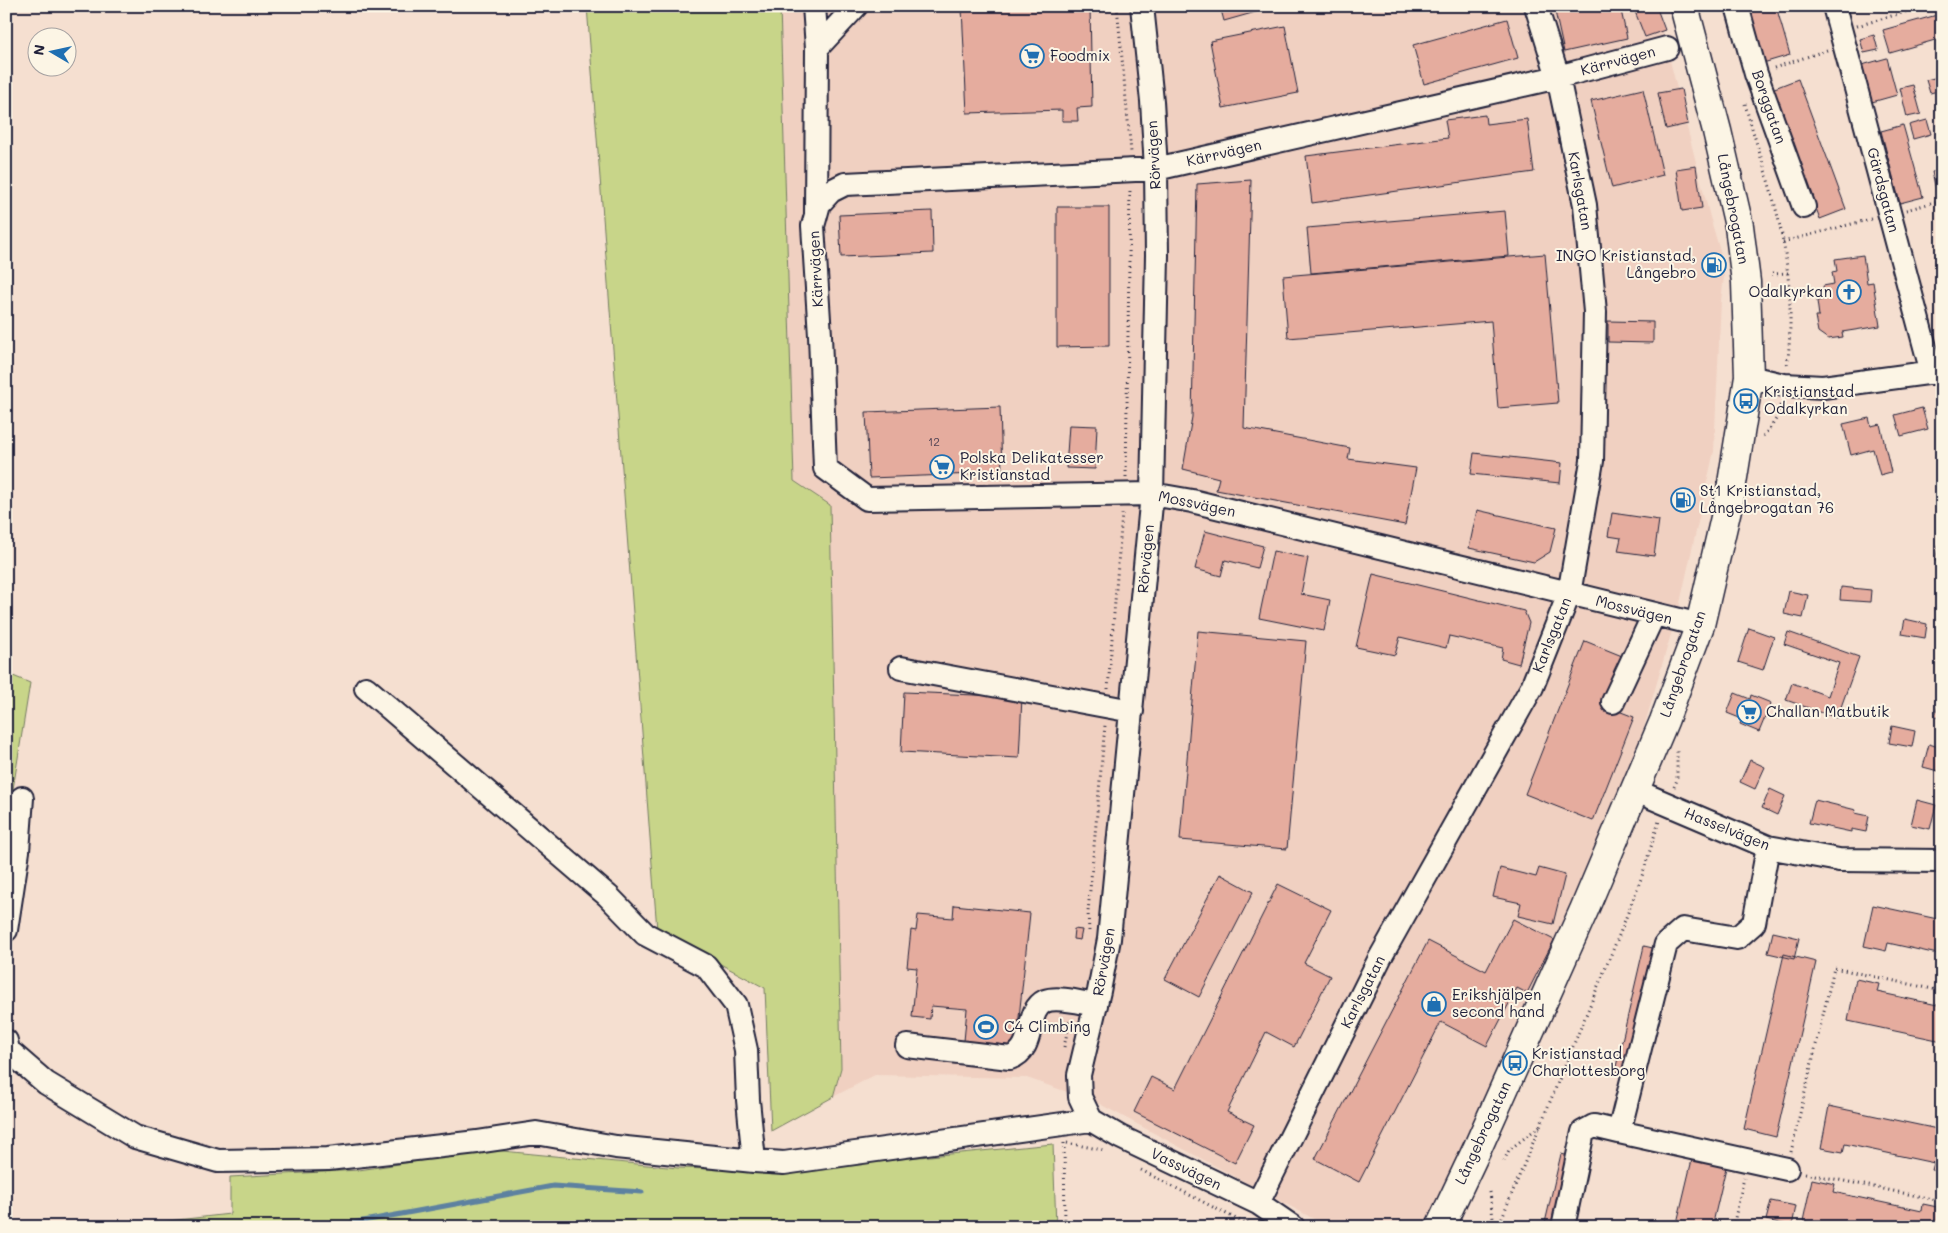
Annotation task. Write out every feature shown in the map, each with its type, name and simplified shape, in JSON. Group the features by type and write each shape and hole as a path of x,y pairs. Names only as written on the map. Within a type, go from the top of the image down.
{"main road":[{"name":"Långebrogatan","path":"1440,1227 1576,928 1664,721 1700,625 1730,496 1749,377 1746,282 1739,226 1717,131 1684,6"}],"street":[{"path":"814,6 817,48 816,215"},
{"path":"817,48 856,6"},
{"name":"Rörvägen","path":"1087,1114 1079,1089 1086,1003 1109,939 1152,494 1157,255 1156,169 1152,101 1142,6"},
{"name":"Karlsgatan","path":"1258,1203 1380,958 1532,687 1569,594 1592,461 1595,312 1585,205 1558,77 1536,6"},
{"name":"Borggatan","path":"1737,6 1756,74 1804,207"},
{"name":"Gärdsgatan","path":"1834,6 1890,214 1937,372"},
{"name":"Kärrvägen","path":"820,335 813,226 819,204 831,191 845,184 1156,169 1558,77 1667,48"},
{"name":"Mossvägen","path":"820,335 824,468 867,499 1152,494 1192,501 1700,625"},
{"path":"1749,377 1784,385 1823,386 1937,372"},
{"path":"1613,702 1654,614"},
{"path":"901,668 1132,711"},
{"path":"366,688 608,896 645,934 706,966 736,1005 746,1050 748,1100 754,1161"},
{"name":"Hasselvägen","path":"1634,790 1768,847 1839,860 1942,861"},
{"path":"6,930 18,851 22,798"},
{"path":"1619,1132 1666,944 1683,929 1736,938 1754,923 1768,847"},
{"path":"907,1046 1010,1058 1023,1051 1039,1006 1046,1001 1055,1000 1086,1003"},
{"path":"6,1041 8,1050 46,1083 135,1138 218,1162 328,1159 477,1142 536,1133 616,1147 754,1161 792,1162 1062,1125 1087,1114"},
{"name":"Vassvägen","path":"1087,1114 1120,1137 1258,1203 1293,1227"},
{"path":"1563,1227 1583,1132 1594,1126 1787,1169"}],"path":[{"path":"1090,933 1088,912 1126,471 1131,151 1117,6"},
{"path":"1756,74 1926,6"},
{"path":"1782,242 1942,200"},
{"path":"1772,274 1788,273"},
{"path":"1942,991 1834,968 1787,1169 1942,1201"},
{"path":"1064,1048 1068,1028 1086,1003"},
{"path":"1062,1125 1065,1227"},
{"path":"1504,1161 1509,1150 1541,1126"},
{"path":"1734,1227 1748,1161"},
{"path":"1490,1192 1494,1227"}],"shaded area":[{"path":"780,6 1656,6 1720,251 1724,277 1721,300 1714,451 1680,603 1633,765 1562,943 1424,1227 1329,1227 1096,1102 1027,1078 875,1075 833,1097 841,1068 830,505 794,481"}],"green space":[{"path":"587,6 780,6 794,481 830,505 841,1068 833,1097 771,1131 765,988 657,930"},
{"path":"6,673 30,683 6,833"},
{"path":"1053,1144 1056,1227 115,1227 230,1214 230,1177 359,1170 492,1150 678,1168 776,1171"}],"building":[{"path":"1220,6 1277,6 1224,21"},
{"path":"1386,6 1409,6 1388,12"},
{"path":"1620,6 1627,38 1564,52 1554,7"},
{"path":"1642,6 1656,6 1665,30 1645,37 1634,9"},
{"path":"1747,6 1776,6 1790,55 1763,63"},
{"path":"1090,7 1092,107 1077,108 1078,121 1062,121 1062,110 967,113 962,8"},
{"path":"1937,15 1942,38 1890,53 1883,30"},
{"path":"1507,19 1518,58 1424,84 1413,45"},
{"path":"1285,26 1298,93 1223,108 1210,41"},
{"path":"1874,35 1878,50 1864,53 1860,39"},
{"path":"1887,58 1897,95 1872,102 1862,65"},
{"path":"1942,76 1942,90 1930,93 1926,80"},
{"path":"1798,79 1846,209 1820,219 1772,89"},
{"path":"1913,85 1921,114 1907,117 1900,88"},
{"path":"1643,89 1663,175 1612,188 1591,101"},
{"path":"1681,89 1688,124 1666,129 1658,93"},
{"path":"1485,115 1486,124 1527,119 1534,172 1312,203 1306,156 1448,138 1445,120"},
{"path":"1927,120 1931,134 1913,139 1909,125"},
{"path":"1903,125 1923,197 1900,203 1881,131"},
{"path":"1696,166 1702,208 1682,211 1676,169"},
{"path":"1942,170 1942,193 1937,194 1932,172"},
{"path":"1251,180 1244,428 1350,448 1348,459 1416,468 1405,525 1216,490 1219,478 1183,469 1192,417 1197,184"},
{"path":"1057,207 1109,207 1109,346 1057,347"},
{"path":"932,211 933,253 841,257 839,215"},
{"path":"1505,211 1509,256 1311,273 1307,228"},
{"path":"1545,254 1558,403 1498,408 1491,321 1288,338 1283,276"},
{"name":"Odalkyrkan","path":"1863,255 1867,283 1873,282 1880,326 1842,332 1843,337 1828,339 1818,332 1815,316 1819,316 1817,301 1825,299 1823,286 1834,284 1832,272 1837,271 1835,259"},
{"path":"1608,321 1653,322 1653,343 1608,342"},
{"path":"1000,407 1002,473 869,478 866,412"},
{"path":"1922,408 1928,429 1901,436 1895,415"},
{"path":"1869,418 1871,426 1880,424 1891,472 1880,475 1873,449 1851,455 1843,424"},
{"path":"1069,425 1097,426 1095,469 1066,468"},
{"path":"1474,453 1562,463 1560,483 1471,474"},
{"path":"1477,510 1556,528 1550,552 1534,562 1469,548"},
{"path":"1612,513 1659,520 1654,556 1618,551 1621,538 1608,536"},
{"path":"1205,531 1263,546 1257,568 1225,560 1221,576 1195,569"},
{"path":"1939,543 1942,544 1942,563 1935,561"},
{"path":"1273,551 1308,558 1301,594 1330,600 1324,631 1259,618"},
{"path":"1373,574 1524,611 1529,623 1519,664 1501,659 1503,648 1449,636 1446,648 1400,637 1395,655 1356,647"},
{"path":"1841,587 1871,590 1870,602 1840,600"},
{"path":"1789,591 1808,595 1803,618 1784,614"},
{"path":"1905,619 1927,624 1925,638 1902,634"},
{"path":"1749,628 1774,637 1763,670 1738,662"},
{"path":"1198,631 1306,641 1287,849 1180,840"},
{"path":"1788,632 1859,657 1837,718 1786,700 1792,683 1828,696 1839,663 1784,644"},
{"path":"1585,641 1622,656 1603,705 1634,717 1593,821 1525,794"},
{"path":"904,692 1022,697 1019,758 901,752"},
{"path":"1735,693 1750,699 1751,695 1771,703 1759,732 1740,724 1742,719 1727,713"},
{"path":"1940,694 1942,694 1942,718 1935,717"},
{"path":"1892,726 1915,731 1912,747 1889,743"},
{"path":"1929,744 1942,748 1942,772 1923,767"},
{"path":"1750,760 1765,767 1755,789 1740,782"},
{"path":"1770,789 1785,796 1777,815 1762,808"},
{"path":"1815,800 1856,810 1855,813 1869,816 1866,832 1851,829 1851,832 1809,823"},
{"path":"1917,800 1936,805 1930,829 1911,825"},
{"path":"1500,868 1536,877 1539,868 1565,875 1553,924 1518,916 1521,903 1493,897"},
{"path":"1220,874 1253,892 1199,997 1165,979"},
{"path":"1278,884 1331,910 1304,963 1330,976 1294,1047 1266,1032 1227,1112 1254,1125 1235,1163 1134,1112 1151,1077 1175,1089"},
{"path":"954,905 1030,913 1016,1046 964,1041 967,1009 931,1006 930,1019 912,1017 917,968 907,967 911,930 916,931 918,915 953,918"},
{"path":"1873,905 1942,920 1942,955 1888,943 1886,951 1864,946"},
{"path":"1513,919 1554,940 1527,993 1517,988 1487,1046 1441,1022 1359,1182 1315,1159 1428,941 1486,971"},
{"path":"1074,929 1082,930 1080,940 1073,939"},
{"path":"1773,932 1799,938 1794,959 1768,953"},
{"path":"1644,946 1657,949 1628,1074 1615,1071"},
{"path":"1784,954 1816,962 1776,1137 1744,1129"},
{"path":"1856,979 1879,984 1877,992 1942,1006 1942,1041 1848,1021"},
{"path":"1829,1106 1942,1130 1942,1172 1932,1170 1934,1163 1845,1144 1843,1152 1821,1148"},
{"path":"1695,1147 1729,1155 1712,1227 1676,1227"},
{"path":"1561,1154 1574,1157 1558,1227 1544,1227"},
{"path":"1812,1179 1835,1184 1833,1192 1922,1211 1923,1204 1942,1208 1942,1227 1832,1227 1803,1221"},
{"path":"1771,1201 1796,1206 1792,1226 1766,1220"}],"waterway":[{"path":"331,1227 553,1186 642,1192"}],"place":[{"name":"Foodmix","path":"1032,56"},
{"name":"INGO Kristianstad, Långebro","path":"1714,265"},
{"name":"Odalkyrkan","path":"1849,292"},
{"name":"Kristianstad Odalkyrkan","path":"1746,401"},
{"name":"Polska Delikatesser Kristianstad","path":"942,467"},
{"name":"St1 Kristianstad, Långebrogatan 76","path":"1683,500"},
{"name":"Challan Matbutik","path":"1749,712"},
{"name":"Erikshjälpen second hand","path":"1434,1004"},
{"name":"C4 Climbing","path":"986,1027"},
{"name":"Kristianstad Charlottesborg","path":"1515,1063"}]}
